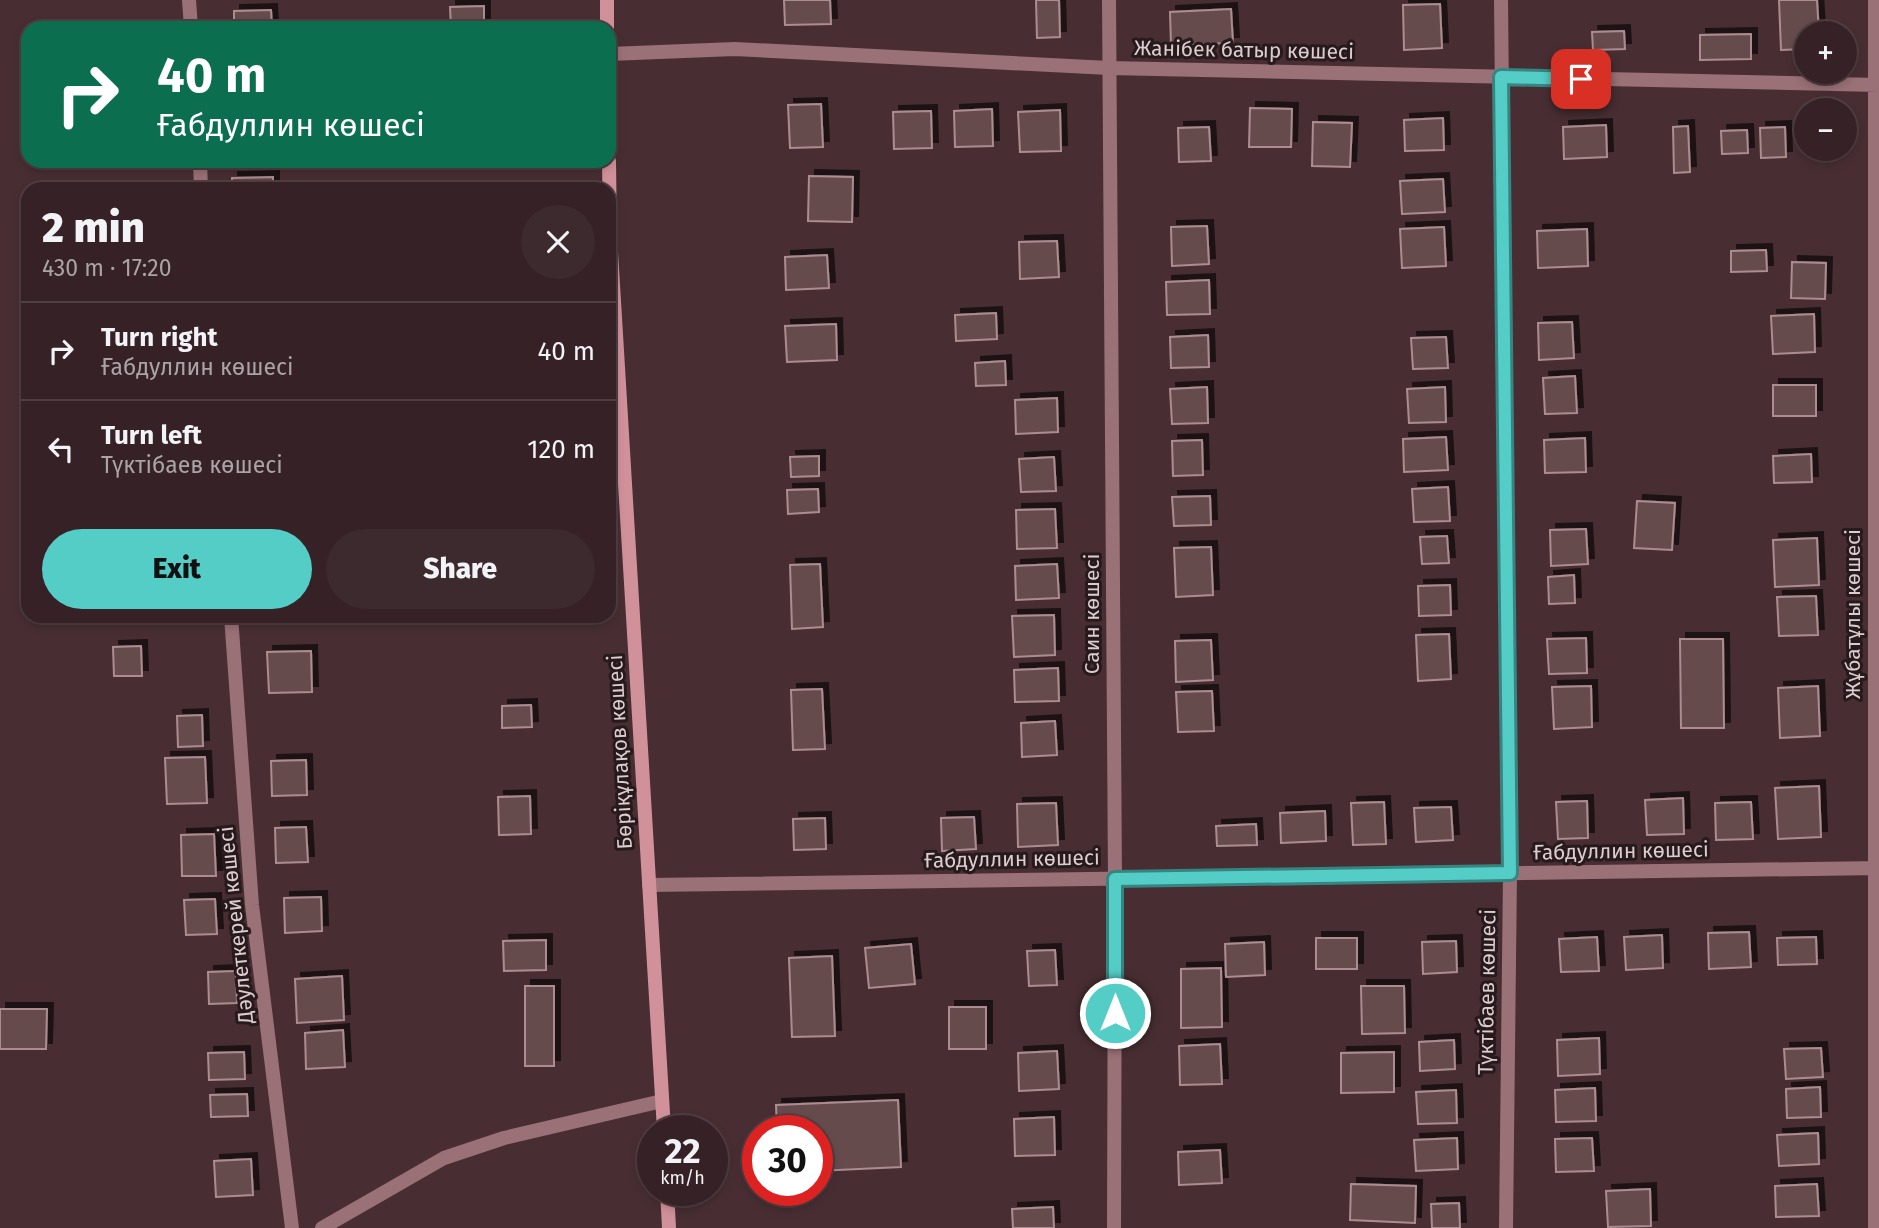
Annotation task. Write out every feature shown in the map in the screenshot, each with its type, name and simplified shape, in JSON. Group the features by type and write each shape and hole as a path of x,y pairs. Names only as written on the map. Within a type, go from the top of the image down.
{"street":[{"path":"189,0 190,21"},
{"path":"607,0 607,21"},
{"name":"Саин көшесі","path":"1109,0 1115,879 1114,1228"},
{"name":"Түктібаев көшесі","path":"1501,0 1510,873 1506,1228"},
{"name":"Жұбатұлы көшесі","path":"1875,0 1875,1228"},
{"name":"Жанібек батыр көшесі","path":"616,54 735,49 1109,68 1877,85"},
{"name":"Бөріқұлақов көшесі","path":"616,332 663,1115"},
{"name":"Дәулеткерей көшесі","path":"233,623 253,905 292,1228"},
{"name":"Ғабдуллин көшесі","path":"649,885 1876,868"},
{"path":"322,1228 444,1158 504,1138 662,1101"},
{"path":"668,1206 669,1228"}],"building":[{"path":"784,0 830,0 831,24 785,25"},
{"path":"1036,0 1059,0 1060,37 1037,38"},
{"path":"1779,0 1817,0 1818,21 1794,21 1794,49 1781,50"},
{"path":"1440,4 1442,48 1404,50 1403,5"},
{"path":"484,6 484,21 451,21 450,7"},
{"path":"1231,9 1233,43 1171,45 1170,12"},
{"path":"271,10 272,21 234,21 234,11"},
{"path":"1624,31 1625,49 1593,50 1592,32"},
{"path":"1751,34 1751,59 1700,60 1700,35"},
{"path":"821,104 823,147 790,148 788,105"},
{"path":"1250,108 1292,109 1291,147 1249,147"},
{"path":"992,109 993,146 955,147 954,111"},
{"path":"1060,110 1061,151 1020,152 1018,112"},
{"path":"931,111 932,148 894,149 893,112"},
{"path":"1443,118 1444,150 1405,151 1404,120"},
{"path":"1313,122 1352,123 1350,167 1312,166"},
{"path":"1606,125 1607,157 1564,159 1563,127"},
{"path":"1688,126 1690,172 1674,173 1673,127"},
{"path":"1209,127 1211,161 1179,162 1178,128"},
{"path":"1785,127 1786,157 1761,158 1760,128"},
{"path":"1747,130 1748,153 1722,154 1721,131"},
{"path":"809,176 853,177 852,222 808,221"},
{"path":"273,177 273,182 232,182 232,178"},
{"path":"1443,179 1445,212 1402,214 1400,181"},
{"path":"1207,226 1209,264 1172,266 1171,227"},
{"path":"1444,227 1446,266 1402,268 1400,229"},
{"path":"1587,229 1588,266 1538,268 1537,231"},
{"path":"1057,241 1059,277 1020,279 1019,242"},
{"path":"1766,250 1767,271 1731,272 1731,251"},
{"path":"827,255 829,288 786,290 785,257"},
{"path":"1792,262 1826,263 1825,299 1791,298"},
{"path":"1209,280 1210,314 1167,315 1166,282"},
{"path":"996,313 997,339 956,341 955,315"},
{"path":"1814,314 1815,352 1773,354 1771,316"},
{"path":"1572,322 1574,358 1539,360 1538,323"},
{"path":"836,324 837,360 787,362 785,326"},
{"path":"1208,335 1209,367 1171,368 1170,337"},
{"path":"1446,337 1448,368 1413,369 1411,338"},
{"path":"1005,361 1006,385 976,386 975,363"},
{"path":"1575,376 1577,413 1545,414 1543,378"},
{"path":"1773,385 1816,385 1816,416 1773,416"},
{"path":"1207,387 1208,423 1172,424 1170,389"},
{"path":"1445,387 1446,422 1409,423 1407,389"},
{"path":"1057,398 1058,432 1016,434 1015,400"},
{"path":"1446,437 1448,470 1404,472 1403,439"},
{"path":"1585,438 1586,472 1545,473 1544,440"},
{"path":"1202,440 1203,475 1173,476 1172,441"},
{"path":"1811,454 1812,482 1774,483 1773,456"},
{"path":"819,456 819,476 791,477 790,457"},
{"path":"1054,457 1056,491 1021,492 1019,459"},
{"path":"1448,487 1450,521 1414,522 1412,489"},
{"path":"818,489 819,512 788,514 787,490"},
{"path":"1210,496 1211,525 1174,526 1172,497"},
{"path":"1637,501 1675,503 1672,550 1634,548"},
{"path":"1055,509 1057,548 1017,549 1016,510"},
{"path":"1586,529 1588,564 1551,566 1550,530"},
{"path":"1447,536 1449,563 1422,564 1420,537"},
{"path":"1817,538 1819,585 1775,587 1773,540"},
{"path":"1211,547 1213,595 1176,597 1174,548"},
{"path":"820,564 823,627 792,629 790,565"},
{"path":"1057,564 1059,598 1016,600 1015,566"},
{"path":"1574,575 1575,603 1549,604 1548,577"},
{"path":"1450,585 1451,615 1419,616 1418,586"},
{"path":"1816,596 1818,635 1779,636 1777,597"},
{"path":"1054,615 1055,655 1014,657 1012,616"},
{"path":"1449,634 1451,679 1418,681 1416,635"},
{"path":"1586,638 1587,673 1549,674 1547,639"},
{"path":"1680,639 1723,639 1724,728 1681,728"},
{"path":"1211,640 1213,680 1176,682 1175,641"},
{"path":"141,646 142,676 114,676 113,647"},
{"path":"311,651 312,692 269,693 267,652"},
{"path":"1058,668 1059,701 1015,702 1014,670"},
{"path":"1591,686 1592,727 1554,729 1552,687"},
{"path":"1818,686 1820,736 1780,738 1778,688"},
{"path":"822,689 825,749 793,750 791,690"},
{"path":"1212,691 1214,731 1178,732 1176,692"},
{"path":"531,705 532,727 502,728 502,706"},
{"path":"202,715 203,746 178,747 177,716"},
{"path":"1055,721 1057,755 1022,757 1021,723"},
{"path":"205,757 207,803 167,804 165,758"},
{"path":"306,760 307,795 272,796 271,761"},
{"path":"1819,786 1821,837 1778,839 1775,788"},
{"path":"530,796 531,834 499,835 498,797"},
{"path":"1683,798 1684,834 1647,835 1645,800"},
{"path":"1587,801 1588,838 1558,839 1556,802"},
{"path":"1384,802 1386,844 1353,845 1351,803"},
{"path":"1751,802 1753,839 1716,840 1715,803"},
{"path":"1056,803 1058,845 1018,847 1017,804"},
{"path":"1451,807 1453,840 1416,842 1414,808"},
{"path":"1325,811 1326,841 1281,843 1280,813"},
{"path":"974,817 976,849 942,851 941,818"},
{"path":"825,818 826,849 794,850 793,819"},
{"path":"1256,824 1257,845 1217,846 1216,826"},
{"path":"306,827 308,862 276,863 275,828"},
{"path":"214,834 216,876 182,876 181,835"},
{"path":"321,897 322,931 285,933 284,898"},
{"path":"215,899 217,934 186,935 184,900"},
{"path":"1749,932 1751,967 1709,969 1708,933"},
{"path":"1662,935 1663,968 1626,970 1624,937"},
{"path":"1597,937 1599,971 1561,972 1559,939"},
{"path":"1816,937 1817,964 1778,965 1777,938"},
{"path":"1316,938 1357,938 1357,969 1316,969"},
{"path":"546,940 546,970 504,971 503,941"},
{"path":"1456,941 1457,972 1423,974 1422,942"},
{"path":"1264,942 1265,975 1226,977 1225,944"},
{"path":"911,944 915,984 869,988 865,948"},
{"path":"1055,950 1057,985 1029,986 1027,951"},
{"path":"832,956 835,1036 792,1037 789,958"},
{"path":"1221,968 1222,1027 1181,1028 1181,969"},
{"path":"236,971 237,1003 209,1004 208,972"},
{"path":"342,976 344,1020 297,1023 295,979"},
{"path":"525,986 554,986 554,1066 525,1066"},
{"path":"1361,986 1404,986 1405,1033 1362,1034"},
{"path":"949,1007 986,1007 986,1049 949,1049"},
{"path":"0,1009 47,1009 46,1049 0,1049"},
{"path":"343,1030 345,1067 306,1069 305,1033"},
{"path":"1599,1038 1600,1074 1558,1076 1557,1040"},
{"path":"1454,1040 1455,1069 1420,1071 1419,1042"},
{"path":"1220,1044 1222,1084 1180,1085 1179,1046"},
{"path":"1821,1048 1823,1077 1786,1079 1784,1049"},
{"path":"1057,1051 1059,1089 1019,1091 1018,1053"},
{"path":"244,1052 245,1079 209,1080 208,1053"},
{"path":"1394,1052 1394,1092 1341,1093 1341,1053"},
{"path":"1820,1087 1821,1117 1787,1118 1786,1089"},
{"path":"1595,1088 1596,1121 1556,1122 1555,1090"},
{"path":"1456,1090 1457,1123 1418,1124 1416,1092"},
{"path":"247,1094 248,1116 211,1117 210,1095"},
{"path":"898,1100 901,1167 833,1170 833,1115 776,1115 776,1105"},
{"path":"1054,1117 1055,1155 1015,1156 1014,1119"},
{"path":"1818,1133 1819,1164 1779,1166 1777,1135"},
{"path":"1457,1138 1458,1169 1416,1171 1414,1140"},
{"path":"1592,1138 1594,1171 1556,1172 1555,1139"},
{"path":"1220,1150 1222,1183 1179,1185 1178,1152"},
{"path":"251,1159 253,1195 216,1197 214,1161"},
{"path":"1351,1184 1416,1186 1415,1223 1350,1220"},
{"path":"1817,1184 1819,1216 1776,1217 1775,1186"},
{"path":"1650,1189 1651,1226 1608,1227 1606,1191"},
{"path":"1459,1203 1460,1228 1432,1228 1431,1204"},
{"path":"1053,1207 1054,1228 1013,1228 1012,1209"}],"route":[{"path":"1115,1013 1115,879 1510,873 1501,77 1581,79"}]}
